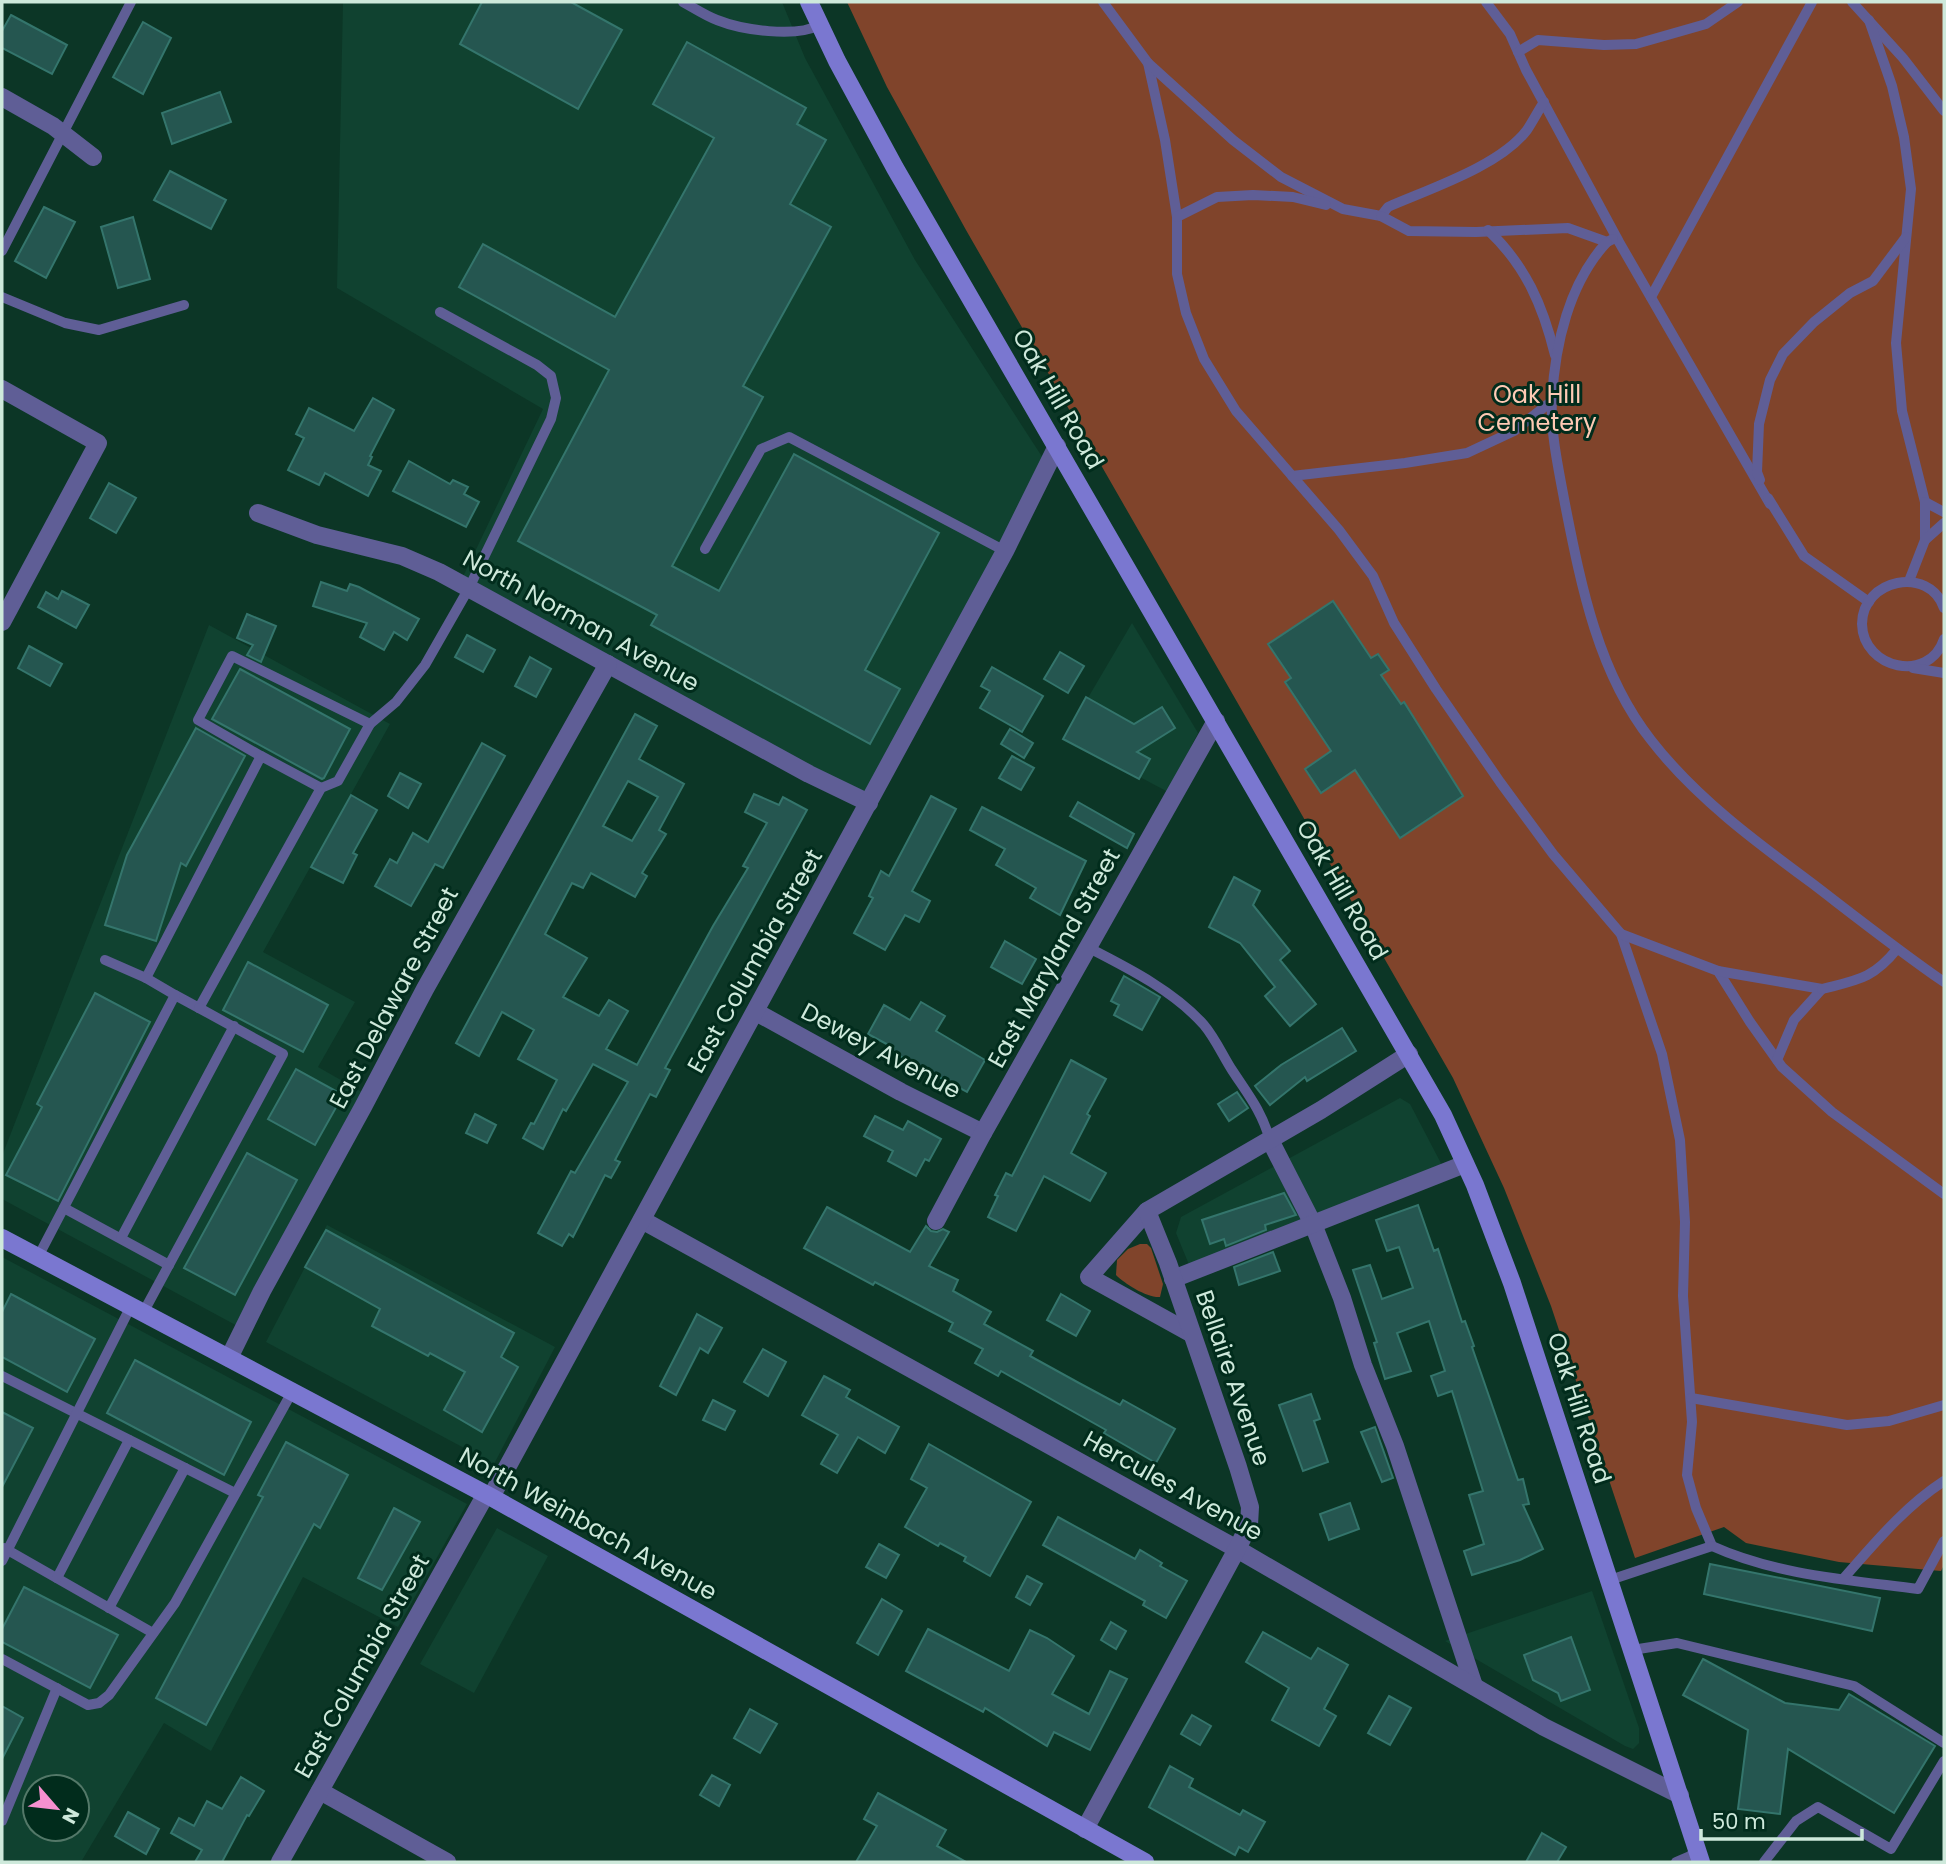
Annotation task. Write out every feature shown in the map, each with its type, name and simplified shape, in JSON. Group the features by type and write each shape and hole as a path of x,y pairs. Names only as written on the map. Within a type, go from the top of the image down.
{"main road":[{"name":"Oak Hill Road","path":"809,2 837,61 895,168 1443,1115 1512,1283 1699,1855"},
{"name":"North Weinbach Avenue","path":"2,1238 488,1496 1145,1862"}],"street":[{"path":"2,97 63,133 93,157"},
{"path":"2,388 98,443 2,622"},
{"name":"East Columbia Street","path":"280,1862 642,1220 1005,551 1057,446"},
{"name":"North Norman Avenue","path":"258,513 317,535 402,556 439,572 809,774 869,803"},
{"name":"East Delaware Street","path":"229,1358 262,1291 425,989 608,664"},
{"name":"East Maryland Street","path":"936,1221 1216,721"},
{"name":"Dewey Avenue","path":"756,1012 901,1092 983,1133"},
{"path":"1192,1334 1089,1277 1147,1212 1380,1074 1409,1054"},
{"path":"1270,1140 1313,1223 1342,1298 1363,1365 1395,1446 1474,1686"},
{"path":"1174,1279 1465,1164"},
{"name":"Bellaire Avenue","path":"1085,1829 1249,1525 1250,1507 1174,1279 1147,1212"},
{"name":"Hercules Avenue","path":"642,1220 1237,1549 1544,1727 1680,1795"},
{"path":"320,1791 447,1862"}],"lane":[{"path":"2,251 131,2"},
{"path":"683,2 718,20 746,28 802,31 819,24"},
{"path":"1102,2 1148,62 1233,140 1272,170 1343,209"},
{"path":"1486,2 1510,34 1612,239 1651,297 1770,504 1804,556 1869,601"},
{"path":"1518,52 1538,40 1604,45 1636,44 1706,24 1738,2"},
{"path":"1651,297 1812,2"},
{"path":"1852,2 1903,58 1944,111"},
{"path":"1869,20 1892,86 1904,137 1911,189 1896,343 1902,411 1925,502 1925,540 1909,581"},
{"path":"1148,62 1165,140 1177,217 1177,274 1186,313 1204,359 1236,411 1339,530 1373,576 1394,623 1500,782 1553,854 1621,934 1662,1054 1680,1140 1685,1222 1683,1296 1692,1422 1687,1475 1696,1508 1712,1546"},
{"path":"1381,216 1388,207 1475,169 1504,151 1526,131 1544,102"},
{"path":"1177,217 1217,197 1293,197 1381,216 1409,231 1568,228 1612,239"},
{"path":"1489,230 1510,251 1531,287 1548,326 1556,361"},
{"path":"1770,504 1757,472 1759,424 1770,380 1783,354 1814,322 1850,293 1873,281 1908,235"},
{"path":"1612,239 1592,259 1575,292 1558,347 1552,401 1558,467 1577,568 1595,632 1619,688 1650,740 1696,789 1768,850 1944,982"},
{"path":"2,297 65,323 99,330 184,305"},
{"path":"200,1008 321,788 338,781 370,724 396,702 425,665 470,588 551,419 556,398 551,376 537,365 440,313"},
{"path":"1292,475 1405,463 1467,453 1514,431 1552,401"},
{"path":"705,549 761,449 789,437 1005,551"},
{"path":"1925,502 1944,512"},
{"path":"1925,540 1944,523"},
{"path":"1944,608 1934,592 1922,585 1909,581 1895,582 1883,587 1869,601 1862,622 1863,635 1869,648 1880,659 1893,665 1944,673"},
{"path":"1907,667 1921,664 1934,656 1944,639"},
{"path":"321,788 198,720 232,656 370,724"},
{"path":"146,978 261,756"},
{"path":"1621,934 1718,971 1822,989 1865,978 1885,963 1897,948"},
{"path":"1089,947 1162,990 1205,1026 1263,1116 1270,1140"},
{"path":"2,1561 4,1548 77,1414 137,1310 169,1265 284,1054 146,978 105,960"},
{"path":"1718,971 1777,1060 1832,1112 1944,1194"},
{"path":"1777,1060 1794,1020 1822,989"},
{"path":"38,1257 175,995"},
{"path":"121,1238 234,1026"},
{"path":"64,1208 169,1265"},
{"path":"2,1376 236,1493"},
{"path":"2,1659 88,1705 99,1703 109,1695 175,1603 292,1392"},
{"path":"1691,1398 1847,1425 1889,1421 1944,1405"},
{"path":"57,1578 130,1440"},
{"path":"109,1608 185,1468"},
{"path":"1843,1579 1883,1534 1926,1493 1944,1481"},
{"path":"1610,1580 1712,1546 1808,1575 1919,1589 1944,1541"},
{"path":"4,1548 153,1633"},
{"path":"1632,1650 1677,1643 1854,1686 1944,1743"},
{"path":"2,1821 57,1688"},
{"path":"1764,1862 1797,1821 1818,1807 1891,1849 1944,1761"},
{"path":"1676,1862 1699,1855"}],"shaded area":[{"path":"343,2 782,2 805,58 915,260 1048,466 869,803 460,583 543,409 337,288"},
{"path":"1132,623 1198,733 1168,792 1065,737"},
{"path":"209,625 390,724 263,952 355,1002 318,1067 369,1096 243,1329 2,1199 2,1156"},
{"path":"1400,1098 1410,1104 1445,1171 1192,1272 1176,1233 1181,1217"},
{"path":"327,1225 555,1347 494,1464 266,1342"},
{"path":"2,1257 467,1504 398,1627 303,1577 211,1751 164,1723 81,1862 2,1862"},
{"path":"497,1528 548,1556 474,1693 420,1664"},
{"path":"1592,1591 1639,1728 1639,1743 1633,1749 1445,1641"}],"green space":[{"name":"Oak Hill Cemetery","path":"847,2 1944,2 1944,1565 1941,1571 1839,1562 1746,1543 1724,1527 1635,1558 1551,1306 1504,1188 1453,1078 966,230 887,87"},
{"path":"1147,1244 1151,1248 1163,1284 1160,1297 1136,1290 1116,1275 1117,1260 1128,1249"}],"building":[{"path":"482,2 571,2 622,30 578,109 460,44"},
{"path":"11,15 67,45 52,74 2,48 2,31"},
{"path":"143,22 171,38 143,94 113,77"},
{"path":"687,42 806,108 797,124 826,140 790,204 831,227 743,386 763,397 672,566 719,591 794,454 939,533 865,670 900,689 870,744 651,625 657,615 518,541 609,370 459,287 483,244 615,317 714,138 653,104"},
{"path":"220,92 231,122 172,144 162,113"},
{"path":"170,171 226,200 211,229 154,200"},
{"path":"44,207 75,222 46,278 15,261"},
{"path":"133,217 150,279 118,288 101,227"},
{"path":"373,398 394,410 370,456 372,457 368,465 381,471 368,496 325,473 319,485 288,470 304,438 296,434 309,408 354,431"},
{"path":"409,461 450,484 453,480 468,487 464,494 479,502 466,527 393,491"},
{"path":"109,483 136,498 116,533 90,518"},
{"path":"321,582 347,591 350,584 359,587 419,619 407,640 394,632 384,650 360,637 367,623 313,606"},
{"path":"62,591 89,605 76,628 38,607 46,592 58,599"},
{"path":"1333,601 1371,658 1378,654 1389,670 1381,675 1401,704 1404,702 1463,796 1400,838 1355,770 1321,793 1305,769 1331,751 1285,682 1291,678 1268,644"},
{"path":"247,614 276,626 261,662 247,655 253,645 237,638"},
{"path":"467,635 495,650 483,672 455,657"},
{"path":"29,646 62,664 50,686 18,668"},
{"path":"1060,652 1084,666 1068,693 1044,679"},
{"path":"530,657 551,669 536,697 515,686"},
{"path":"992,667 1043,696 1022,732 980,708 990,691 981,686"},
{"path":"240,669 350,729 324,778 212,719"},
{"path":"1086,697 1134,724 1162,707 1175,728 1137,752 1150,759 1139,779 1063,739"},
{"path":"635,714 657,726 639,759 684,784 659,830 666,834 642,873 647,876 635,897 591,873 583,888 572,883 545,934 587,958 563,997 599,1016 609,1000 628,1011 606,1049 637,1065 748,868 743,866 767,823 745,812 754,794 779,805 783,797 807,810 665,1068 670,1070 656,1097 650,1094 615,1160 620,1162 611,1178 605,1175 573,1237 569,1234 562,1246 538,1233 571,1171 575,1173 628,1082 593,1064 566,1111 563,1109 543,1149 523,1138 531,1123 534,1124 557,1080 518,1059 534,1030 502,1012 479,1056 456,1043","holes":["628,781 658,797 632,841 603,826"]},
{"path":"196,728 245,756 186,866 181,863 156,941 105,925 127,855"},
{"path":"1010,729 1033,743 1024,758 1001,744"},
{"path":"482,743 505,756 443,868 435,864 411,906 375,886 390,859 397,863 413,833 428,842"},
{"path":"1012,756 1034,768 1021,790 999,778"},
{"path":"400,773 421,784 408,808 388,796"},
{"path":"351,795 377,810 353,853 357,855 343,883 311,867"},
{"path":"931,796 956,809 912,891 930,901 919,922 905,915 885,950 854,933 873,898 869,896 881,871 889,876"},
{"path":"1078,802 1134,834 1127,848 1070,816"},
{"path":"982,807 1086,861 1060,915 1030,898 1036,888 996,865 1005,849 970,830"},
{"path":"1234,877 1260,891 1253,905 1290,951 1280,960 1316,1004 1290,1026 1265,996 1275,987 1240,943 1209,927"},
{"path":"1005,941 1036,959 1022,984 991,967"},
{"path":"248,962 328,1005 303,1052 223,1010"},
{"path":"1124,976 1160,997 1142,1030 1114,1015 1119,1005 1111,1001"},
{"path":"95,993 150,1022 58,1201 6,1175 42,1107 37,1104"},
{"path":"921,1002 945,1016 936,1031 985,1060 967,1092 892,1052 894,1048 868,1034 884,1005 910,1020"},
{"path":"1342,1028 1356,1051 1307,1081 1305,1077 1270,1105 1255,1086 1281,1065"},
{"path":"1071,1060 1106,1079 1087,1114 1090,1116 1071,1153 1106,1173 1090,1201 1044,1176 1016,1231 988,1217 998,1196 995,1195 1006,1173 1012,1176"},
{"path":"296,1069 343,1095 315,1145 268,1119"},
{"path":"1237,1092 1248,1108 1229,1121 1218,1104"},
{"path":"475,1114 496,1125 487,1143 466,1133"},
{"path":"875,1116 903,1130 908,1121 941,1139 929,1161 925,1159 916,1176 888,1161 893,1151 864,1136"},
{"path":"247,1153 297,1180 235,1295 184,1268"},
{"path":"1284,1193 1296,1215 1265,1225 1266,1230 1226,1246 1224,1239 1210,1244 1202,1220"},
{"path":"1418,1205 1434,1251 1438,1249 1462,1322 1465,1321 1518,1480 1523,1479 1529,1504 1523,1505 1543,1549 1520,1560 1472,1575 1464,1551 1484,1544 1469,1495 1483,1491 1452,1391 1438,1396 1431,1376 1445,1371 1429,1321 1397,1333 1411,1371 1385,1379 1374,1343 1377,1342 1353,1270 1370,1265 1382,1299 1413,1288 1399,1247 1387,1251 1376,1220"},
{"path":"827,1207 910,1252 926,1226 931,1231 943,1229 949,1232 929,1266 958,1280 953,1291 991,1312 984,1324 1033,1351 1030,1356 1120,1405 1123,1400 1175,1429 1156,1463 1104,1433 1106,1430 1001,1371 998,1376 975,1363 983,1349 949,1331 953,1323 804,1248"},
{"path":"326,1230 514,1333 501,1357 518,1367 482,1432 444,1410 465,1372 372,1326 380,1309 305,1267"},
{"path":"1273,1252 1280,1271 1239,1285 1234,1267"},
{"path":"11,1294 95,1339 67,1392 2,1357 2,1312"},
{"path":"1061,1294 1090,1311 1076,1336 1047,1320"},
{"path":"697,1314 722,1328 708,1353 700,1348 676,1395 660,1386"},
{"path":"763,1349 786,1362 768,1396 744,1382"},
{"path":"135,1360 251,1422 224,1475 107,1413"},
{"path":"824,1376 850,1390 846,1397 899,1427 885,1453 858,1437 837,1473 821,1464 838,1435 802,1415"},
{"path":"1311,1394 1320,1419 1314,1421 1328,1462 1303,1471 1279,1405"},
{"path":"713,1400 735,1411 725,1430 703,1420"},
{"path":"2,1412 33,1428 2,1487"},
{"path":"1375,1427 1393,1478 1382,1482 1361,1432"},
{"path":"286,1442 348,1475 320,1528 314,1524 206,1725 156,1698 263,1497 258,1495"},
{"path":"929,1444 1031,1502 990,1576 964,1561 966,1557 940,1543 938,1546 905,1527 927,1488 911,1479"},
{"path":"1350,1503 1359,1529 1329,1540 1320,1514"},
{"path":"394,1508 420,1522 382,1590 358,1578"},
{"path":"1058,1517 1135,1559 1140,1550 1162,1563 1160,1566 1187,1581 1166,1618 1143,1605 1145,1601 1043,1545"},
{"path":"879,1544 899,1555 886,1578 866,1567"},
{"path":"1710,1564 1880,1598 1872,1631 1704,1594"},
{"path":"1027,1576 1042,1584 1030,1605 1016,1597"},
{"path":"24,1587 118,1635 90,1688 2,1642 2,1629"},
{"path":"882,1599 902,1611 878,1655 857,1643"},
{"path":"1111,1622 1126,1631 1116,1649 1101,1640"},
{"path":"928,1629 1009,1671 1030,1630 1047,1638 1074,1656 1052,1694 1089,1714 1110,1671 1127,1679 1090,1750 1054,1732 1047,1746 985,1708 983,1712 906,1671"},
{"path":"1263,1632 1311,1659 1318,1648 1348,1665 1324,1709 1336,1716 1319,1746 1272,1720 1289,1688 1246,1662"},
{"path":"1571,1637 1590,1690 1561,1701 1558,1693 1533,1680 1524,1655"},
{"path":"1703,1659 1785,1703 1839,1710 1849,1694 1935,1746 1894,1813 1788,1749 1780,1814 1738,1809 1748,1730 1683,1695"},
{"path":"1389,1696 1411,1708 1390,1745 1368,1733"},
{"path":"2,1706 23,1718 2,1759"},
{"path":"750,1709 777,1724 760,1753 734,1738"},
{"path":"1192,1715 1211,1726 1200,1745 1181,1734"},
{"path":"1170,1766 1193,1779 1189,1787 1240,1815 1243,1810 1265,1822 1248,1852 1239,1847 1235,1855 1149,1807"},
{"path":"712,1775 730,1785 719,1806 700,1795"},
{"path":"241,1777 264,1791 249,1816 247,1815 222,1862 195,1862 202,1850 171,1833 179,1818 194,1826 207,1801 222,1809"},
{"path":"878,1793 946,1830 937,1846 966,1862 856,1862 877,1826 864,1819"},
{"path":"128,1812 159,1829 146,1854 115,1836"},
{"path":"1542,1833 1566,1847 1557,1862 1526,1862"}]}
